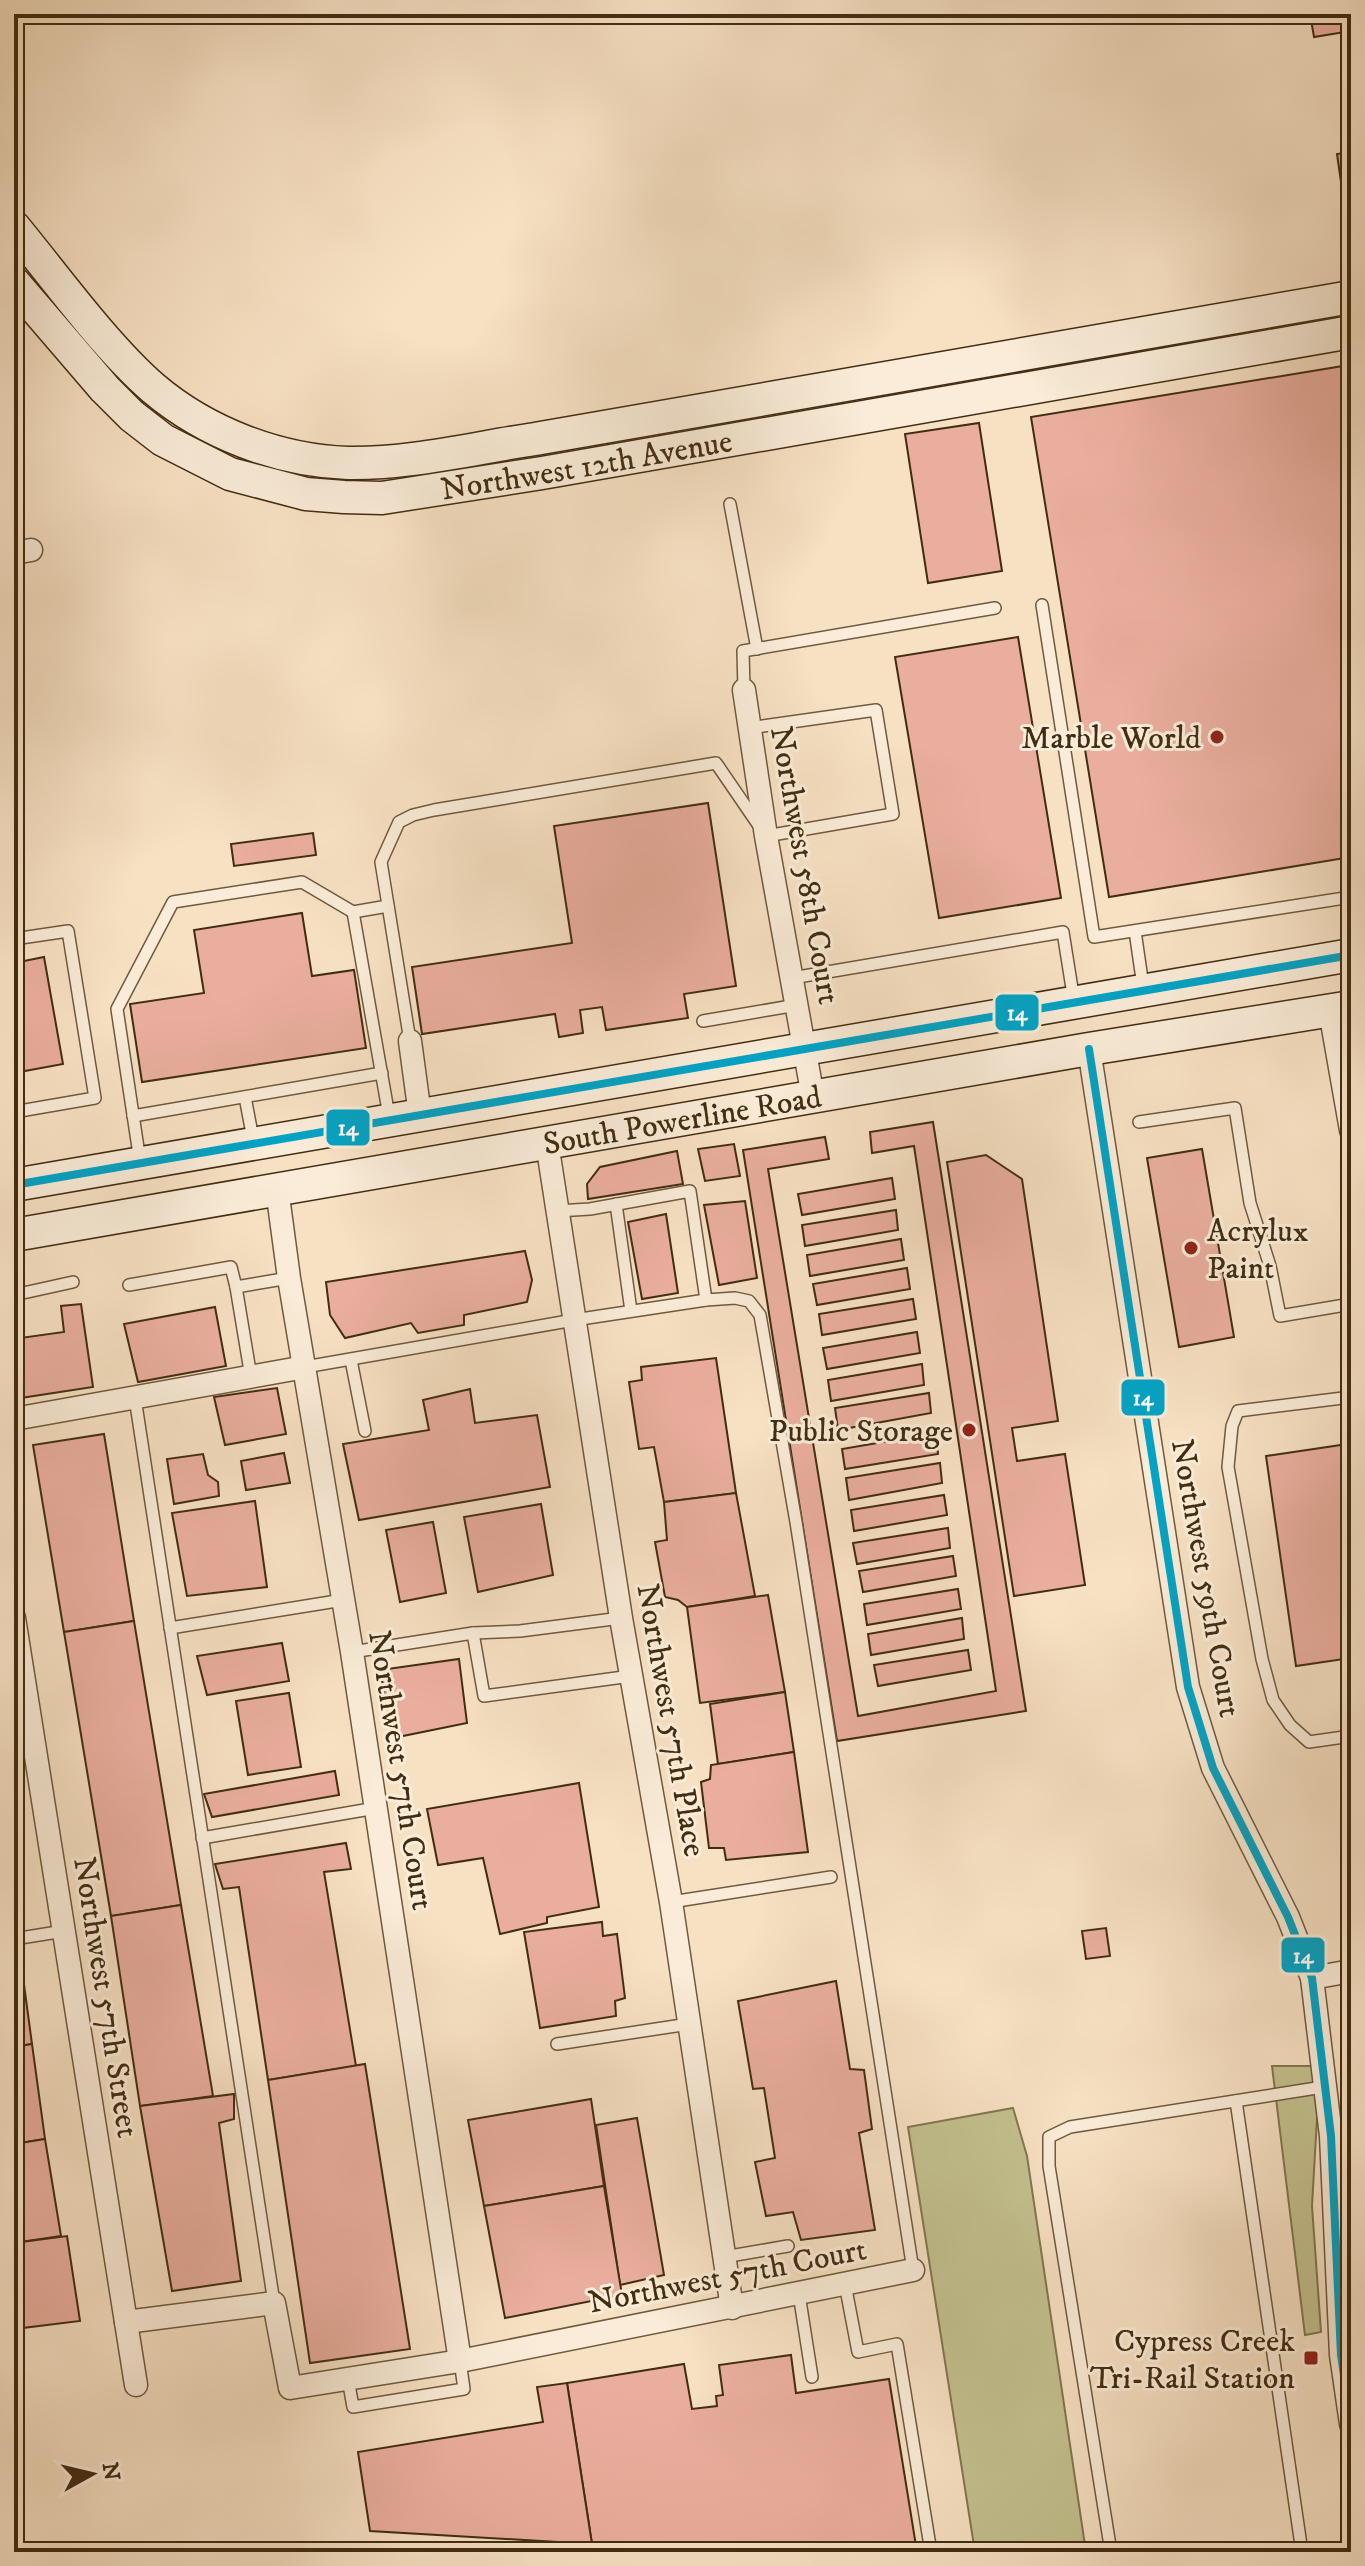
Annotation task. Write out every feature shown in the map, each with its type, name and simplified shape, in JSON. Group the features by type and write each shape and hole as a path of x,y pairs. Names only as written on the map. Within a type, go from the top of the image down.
{"street":[{"name":"Northwest 12th Avenue","path":"14,227 115,348 154,388 212,427 244,441 311,459 348,463 407,458 535,439 1346,298"},
{"name":"Northwest 12th Avenue","path":"14,283 94,378 132,416 163,440 230,474 306,494 382,498 542,473 1349,332"},
{"path":"1346,298 1349,332"},
{"path":"535,439 542,473"},
{"name":"Northwest 58th Court","path":"744,690 766,836 813,1097"},
{"name":"South Powerline Road","path":"18,1186 1351,955"},
{"path":"1033,1009 1073,1030 1089,1049 1105,1022 1134,992"},
{"path":"1341,1009 1351,1130"},
{"name":"South Powerline Road","path":"14,1235 1089,1049 1341,1009"},
{"path":"405,1118 410,1041"},
{"name":"Northwest 59th Court","path":"1089,1049 1188,1687 1213,1768 1288,1917 1312,1978 1331,2136 1341,2355 1351,2424"},
{"path":"277,1189 280,1172 305,1135"},
{"name":"Northwest 57th Place","path":"547,1143 621,1618 671,1902 732,2308"},
{"name":"Northwest 57th Court","path":"277,1189 352,1652 460,2361"},
{"path":"14,1419 305,1367"},
{"name":"Northwest 57th Street","path":"14,1618 136,2385"},
{"path":"1312,1978 1351,1971"},
{"name":"Northwest 59th Court","path":"1336,2241 1351,2301"},
{"name":"Northwest 57th Court","path":"274,2303 290,2388 460,2361 913,2270"},
{"path":"126,2322 274,2303"}],"lane":[{"path":"730,504 757,649"},
{"path":"1042,605 1094,937 1351,897"},
{"path":"744,690 743,651 995,608"},
{"path":"410,1041 381,862 399,822 434,810 716,763 766,836 893,814 876,710 749,728"},
{"path":"140,1164 117,1009 173,902 302,882 353,912 388,906"},
{"path":"353,912 382,1073 405,1118"},
{"path":"14,939 68,931 95,1098 14,1112"},
{"path":"1134,992 1135,931"},
{"path":"792,978 1063,932 1074,1002"},
{"path":"703,1021 797,1005"},
{"path":"133,1116 382,1073"},
{"path":"245,1097 254,1144"},
{"path":"1139,1122 1235,1108 1250,1203 1270,1266 1280,1316 1351,1304"},
{"path":"557,1211 690,1191 706,1300"},
{"path":"616,1204 631,1311"},
{"path":"129,1285 231,1267 251,1377"},
{"path":"236,1287 289,1278"},
{"path":"14,1295 73,1282"},
{"path":"305,1367 706,1300 735,1298 749,1301 760,1315 796,1522 913,2270"},
{"path":"351,1360 365,1431"},
{"path":"1351,1397 1238,1411 1232,1426 1228,1467 1262,1659 1273,1700 1290,1725 1309,1742 1351,1736"},
{"path":"135,1398 274,2303"},
{"path":"170,1628 343,1600"},
{"path":"352,1652 473,1633 520,1631 621,1618"},
{"path":"473,1633 484,1696 631,1676"},
{"path":"202,1838 376,1808"},
{"path":"671,1902 831,1877"},
{"path":"14,1939 64,1931"},
{"path":"557,2044 689,2024"},
{"path":"1111,2552 1049,2166 1049,2137 1070,2127 1323,2087"},
{"path":"1236,2101 1302,2552"},
{"path":"724,2257 788,2246"},
{"path":"845,2284 858,2352 897,2344 931,2552"},
{"path":"799,2294 812,2377"}],"shaded area":[{"path":"1272,2066 1313,2066 1318,2101 1312,2206 1321,2332 1305,2335"},
{"path":"1013,2108 1027,2156 1086,2552 975,2552 908,2127"}],"building":[{"path":"1310,14 1351,14 1351,31 1314,37"},
{"path":"1351,152 1351,252 1337,154"},
{"name":"Marble World","path":"1349,365 1351,559 1342,561 1351,616 1351,857 1109,897 1031,417"},
{"path":"979,423 1002,571 928,583 905,434"},
{"path":"1018,637 1061,898 939,918 895,657"},
{"path":"708,803 736,986 684,994 688,1018 606,1030 602,1007 580,1010 583,1033 559,1037 555,1014 422,1034 412,967 572,943 554,826"},
{"path":"313,833 316,855 234,866 231,844"},
{"path":"302,913 312,976 354,970 366,1048 142,1082 130,1004 204,993 194,930"},
{"path":"44,957 63,1064 14,1073 14,963"},
{"name":"Public Storage","path":"933,1122 1026,1711 837,1741 743,1150 825,1137 829,1159 768,1169 858,1716 996,1691 914,1146 872,1153 870,1132"},
{"path":"734,1144 740,1176 705,1181 698,1149"},
{"name":"Acrylux Paint","path":"1202,1149 1234,1337 1179,1347 1147,1158"},
{"path":"677,1151 683,1184 588,1199 587,1184 600,1167"},
{"path":"986,1155 1022,1179 1058,1421 1012,1428 1017,1461 1065,1454 1085,1585 1014,1596 947,1162"},
{"path":"892,1178 895,1199 802,1215 798,1194"},
{"path":"745,1201 757,1278 719,1285 704,1205"},
{"path":"896,1210 898,1230 805,1246 802,1225"},
{"path":"666,1214 678,1293 642,1299 628,1222"},
{"path":"901,1239 904,1260 810,1276 807,1255"},
{"path":"525,1251 532,1280 527,1302 464,1315 464,1325 418,1333 411,1323 345,1338 330,1315 326,1282"},
{"path":"907,1268 910,1289 817,1305 813,1284"},
{"path":"913,1299 916,1319 822,1335 819,1314"},
{"path":"81,1304 93,1387 14,1399 14,1355 20,1354 20,1338 64,1332 61,1306"},
{"path":"215,1307 226,1366 138,1382 124,1324"},
{"path":"917,1332 920,1353 827,1369 823,1348"},
{"path":"716,1358 736,1493 664,1502 654,1447 639,1449 629,1382 642,1380 641,1367"},
{"path":"922,1364 924,1385 831,1401 828,1380"},
{"path":"277,1388 286,1434 225,1445 214,1397"},
{"path":"470,1389 475,1423 537,1415 550,1487 359,1520 343,1444 429,1430 423,1400"},
{"path":"929,1393 931,1413 838,1430 835,1408"},
{"path":"936,1433 938,1454 845,1469 842,1449"},
{"path":"104,1434 134,1621 64,1632 33,1445"},
{"path":"1341,1445 1346,1480 1351,1479 1351,1658 1296,1666 1266,1456"},
{"path":"284,1453 290,1483 246,1490 241,1461"},
{"path":"203,1454 208,1475 218,1482 219,1496 174,1504 167,1459"},
{"path":"940,1463 942,1483 849,1500 846,1478"},
{"path":"736,1493 755,1596 687,1607 678,1600 665,1597 655,1542 667,1540 664,1502"},
{"path":"944,1495 947,1515 854,1531 851,1510"},
{"path":"255,1501 267,1587 187,1596 172,1513"},
{"path":"541,1504 553,1575 478,1592 464,1517"},
{"path":"433,1522 446,1593 400,1602 386,1530"},
{"path":"948,1528 950,1548 857,1564 853,1543"},
{"path":"953,1556 956,1576 863,1592 859,1571"},
{"path":"958,1589 961,1609 867,1625 864,1604"},
{"path":"768,1595 785,1692 700,1703 687,1607"},
{"path":"962,1618 964,1639 871,1655 868,1634"},
{"path":"134,1621 181,1905 111,1916 64,1632"},
{"path":"282,1643 289,1681 207,1695 197,1656"},
{"path":"968,1650 971,1670 878,1686 874,1665"},
{"path":"459,1659 467,1723 393,1738 380,1670"},
{"path":"785,1692 794,1752 718,1764 710,1704"},
{"path":"289,1693 301,1767 248,1775 236,1701"},
{"path":"794,1752 808,1852 726,1860 724,1848 709,1848 701,1782 710,1779 711,1765"},
{"path":"335,1771 339,1795 212,1817 204,1794"},
{"path":"579,1783 599,1907 547,1917 547,1923 500,1934 483,1858 438,1865 427,1809"},
{"path":"346,1843 351,1869 324,1872 356,2066 268,2080 239,1887 223,1889 215,1864"},
{"path":"181,1905 213,2096 140,2106 111,1916"},
{"path":"602,1922 603,1936 617,1934 625,1998 615,2001 616,2016 540,2028 524,1932"},
{"path":"1106,1928 1110,1956 1086,1959 1082,1931"},
{"path":"20,1955 32,2044 14,2047 14,1956"},
{"path":"836,1981 850,2069 864,2070 872,2129 859,2133 875,2230 801,2240 793,2212 766,2216 755,2162 775,2158 764,2088 753,2089 738,2001"},
{"path":"32,2044 45,2139 14,2144 14,2047"},
{"path":"365,2064 410,2349 310,2363 268,2080"},
{"path":"234,2094 234,2119 219,2123 241,2281 172,2291 140,2106"},
{"path":"591,2099 604,2186 484,2206 468,2120"},
{"path":"637,2118 664,2275 620,2285 596,2125"},
{"path":"45,2139 61,2236 14,2243 14,2144"},
{"path":"604,2186 622,2295 505,2318 484,2206"},
{"path":"67,2236 80,2321 14,2329 14,2243"},
{"path":"791,2355 796,2393 889,2379 917,2552 752,2552 592,2544 567,2383 684,2364 692,2409 717,2406 716,2396 723,2395 719,2365"},
{"path":"567,2383 592,2544 370,2531 358,2452 543,2422 537,2387"}],"transit line":[{"name":"14","path":"14,1185 1351,955"},
{"name":"14","path":"1089,1049 1188,1687 1213,1768 1288,1917 1312,1978 1331,2136 1341,2355 1351,2424"}],"place":[{"name":"Marble World","path":"1217,737"},
{"name":"Acrylux Paint","path":"1191,1248"},
{"name":"Public Storage","path":"969,1430"},
{"name":"Cypress Creek Tri-Rail Station","path":"1311,2358"}]}
